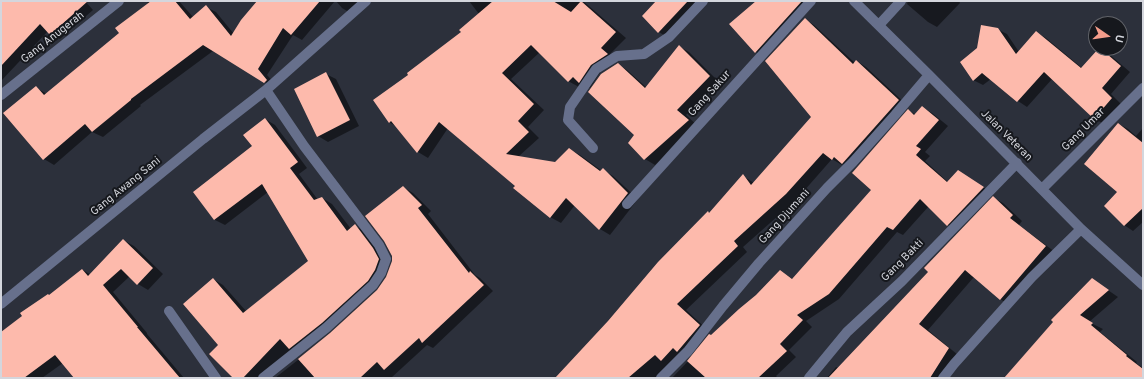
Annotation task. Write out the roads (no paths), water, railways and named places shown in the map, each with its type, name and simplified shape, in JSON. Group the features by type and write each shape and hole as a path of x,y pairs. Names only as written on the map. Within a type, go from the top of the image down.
{"street":[{"name":"Gang Anugerah","path":"1,95 119,1"},
{"name":"Gang Awang Sani","path":"1,304 203,139 266,90 366,1"},
{"path":"593,148 568,120 570,108 596,69 617,56 644,54 669,37 703,1"},
{"name":"Gang Sakur","path":"627,204 811,1"},
{"name":"Jalan Veteran","path":"854,1 1017,163 1081,229 1143,285"},
{"path":"879,26 901,1"},
{"name":"Gang Djumani","path":"661,378 688,351 723,306 760,263 827,188 853,162 929,75"},
{"name":"Gang Umar","path":"1042,189 1143,88"},
{"path":"263,378 326,328 373,285 381,273 386,259 379,245 304,146 266,90"},
{"name":"Gang Bakti","path":"810,378 847,332 902,281 1017,163"},
{"path":"943,378 1032,277 1081,229"},
{"path":"169,311 216,378"}]}
